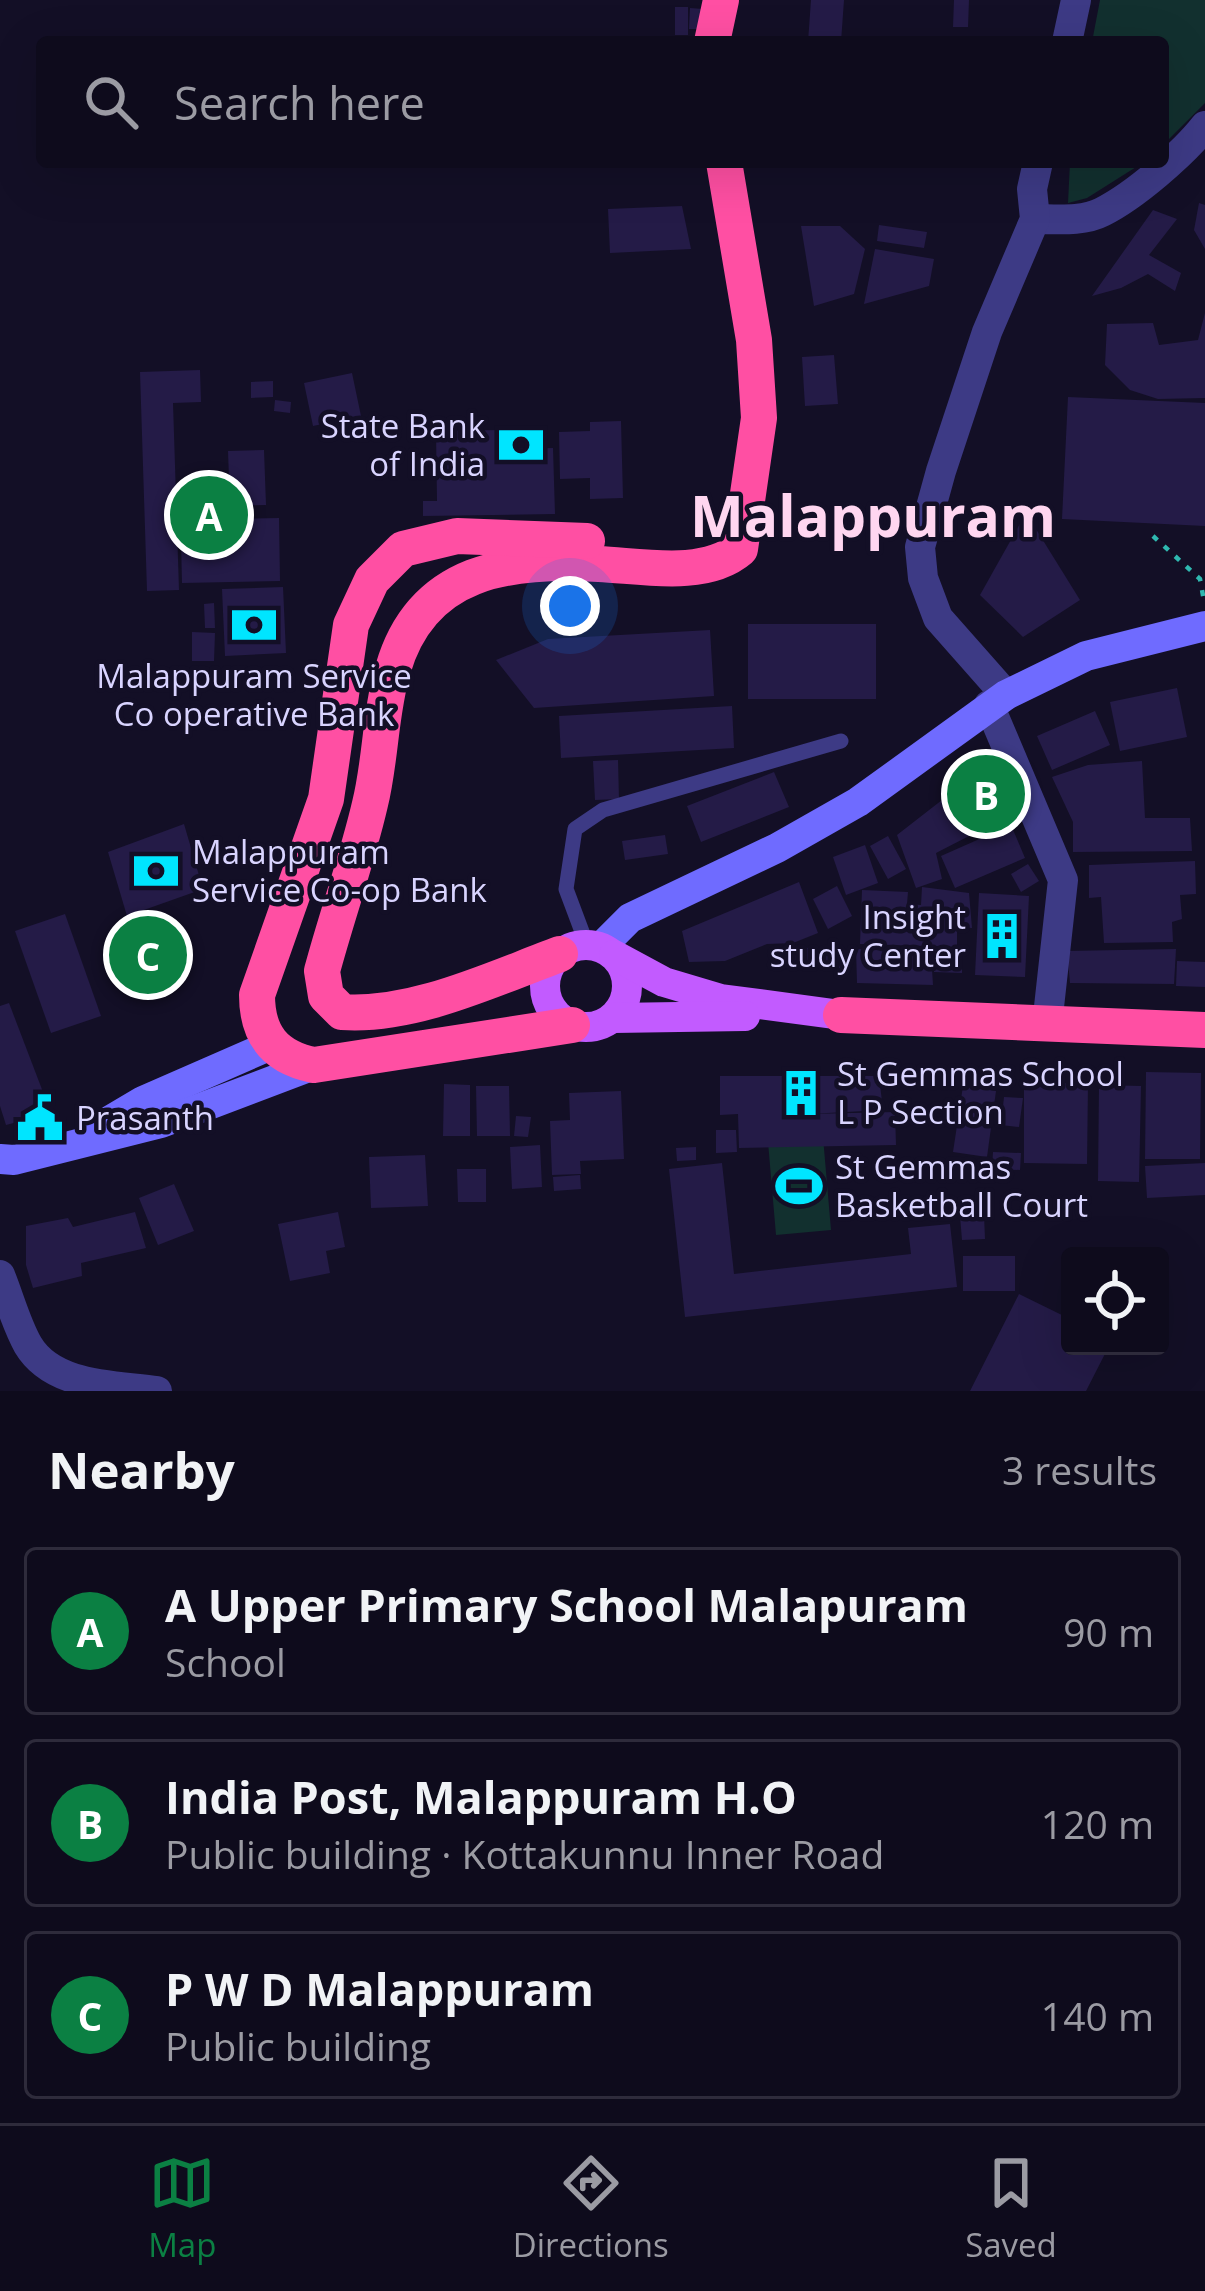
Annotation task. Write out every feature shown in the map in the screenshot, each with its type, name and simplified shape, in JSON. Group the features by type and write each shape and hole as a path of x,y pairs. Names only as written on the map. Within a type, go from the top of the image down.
{"highway":[{"path":"713,36 721,0"},
{"path":"590,950 372,1014 342,1012 326,996 322,971 370,804 392,670 409,630 444,588 481,574 549,561 695,567 728,560 740,549 759,418 754,340 725,168"},
{"path":"572,1025 314,1065 290,1060 271,1045 257,1020 257,995 326,799 351,625 372,580 403,549 457,536 676,548 718,542 747,508"},
{"path":"842,1015 1205,1030"}],"main road":[{"path":"590,950 626,975 628,987 621,1010 613,1018 600,1026 572,1025 550,1007 545,993 550,965 590,950 630,918 777,848 858,802 998,700 1086,656 1205,626"},
{"path":"590,950 721,1000 842,1015"},
{"path":"613,1018 842,1015"},
{"path":"68,1145 142,1101 271,1045"},
{"path":"0,1160 161,1123 314,1065"}],"street":[{"path":"1068,36 1076,0"},
{"path":"1169,163 1186,151 1205,126"},
{"path":"1037,168 1032,190 1035,219 987,332 920,547 923,578 938,618 998,700 1063,880 1047,1025"},
{"path":"1035,219 1100,214 1163,168"},
{"path":"0,1275 28,1346 46,1366 70,1378 157,1391"}],"lane":[{"path":"590,950 566,889 575,830 603,810 841,741"}],"path":[{"path":"1154,536 1200,579 1205,626"}],"green space":[{"path":"1100,0 1205,0 1205,103 1169,139 1169,36 1093,36"},
{"path":"1070,168 1134,168 1087,198 1068,203"},
{"name":"St Gemmas Basketball Court","path":"823,1137 831,1230 776,1235 768,1142"}],"building":[{"path":"811,0 844,0 841,36 808,36"},
{"path":"954,0 969,0 968,27 953,27"},
{"path":"675,7 688,7 688,35 675,35"},
{"path":"690,8 703,9 702,29 689,29"},
{"path":"1199,203 1205,205 1205,249 1194,230"},
{"path":"682,206 691,249 610,253 608,209"},
{"path":"1153,210 1177,219 1149,255 1181,273 1175,291 1148,274 1092,296"},
{"path":"879,225 927,232 924,248 877,241"},
{"path":"801,226 840,226 865,249 854,294 814,306"},
{"path":"875,249 934,259 929,286 864,304"},
{"path":"1205,313 1205,398 1158,399 1130,390 1105,365 1107,324 1153,323 1159,345 1198,340"},
{"path":"834,355 838,404 805,406 802,357"},
{"path":"200,370 201,402 173,403 179,590 147,591 140,372"},
{"path":"352,373 361,416 313,426 304,383"},
{"path":"273,381 273,397 251,398 251,382"},
{"path":"1068,397 1205,403 1205,526 1062,519"},
{"path":"275,400 291,402 290,413 274,411"},
{"path":"621,421 623,498 590,499 590,478 560,479 559,432 590,431 590,422"},
{"path":"501,430 502,449 553,448 555,514 423,516 423,501 437,501 436,431"},
{"path":"264,450 266,505 230,506 228,451"},
{"path":"1026,513 1080,600 1023,637 980,595"},
{"path":"279,518 280,581 182,583 181,541 238,539 238,519"},
{"name":"Malappuram Service Co operative Bank","path":"283,587 286,653 225,656 222,589"},
{"path":"214,603 215,628 205,628 204,604"},
{"path":"748,624 876,624 876,699 748,699"},
{"path":"710,630 714,696 534,708 496,660 548,639"},
{"path":"192,632 215,633 214,661 192,661"},
{"path":"1177,688 1187,737 1120,751 1110,702"},
{"path":"732,706 734,748 561,758 559,716"},
{"path":"1095,711 1110,745 1052,770 1037,736"},
{"path":"618,760 619,799 595,800 593,761"},
{"path":"1142,761 1145,818 1190,818 1192,851 1073,852 1073,822 1052,777 1088,765"},
{"path":"993,764 1012,809 979,823 959,779"},
{"path":"774,772 789,807 701,842 687,806"},
{"path":"951,793 971,835 936,853 942,879 916,888 897,835"},
{"name":"Malappuram Service Co-op Bank","path":"184,824 203,889 127,916 108,852"},
{"path":"1011,825 1025,858 955,888 941,856"},
{"path":"665,835 668,854 625,860 622,841"},
{"path":"888,836 906,869 888,879 870,846"},
{"path":"865,845 878,883 846,895 833,857"},
{"path":"1195,861 1196,894 1180,895 1182,919 1172,922 1173,942 1104,943 1101,897 1089,898 1089,865"},
{"path":"1028,864 1039,881 1021,892 1011,874"},
{"path":"799,882 818,933 793,943 767,944 725,961 689,962 682,931"},
{"path":"837,886 852,916 828,929 813,899"},
{"path":"922,887 969,893 972,928 957,927 957,947 860,944 862,890 908,892 907,904 921,905"},
{"name":"Insight study Center","path":"979,893 1029,896 1025,977 975,975"},
{"path":"65,914 101,1016 51,1033 15,931"},
{"path":"165,914 177,953 162,957 171,986 140,995 119,928"},
{"path":"770,947 814,948 814,964 770,963"},
{"path":"856,949 931,952 933,985 857,983"},
{"path":"1176,949 1174,984 1070,983 1067,951"},
{"path":"934,950 962,951 962,973 934,972"},
{"path":"824,952 847,953 846,970 823,969"},
{"path":"1177,961 1205,962 1205,987 1176,986"},
{"path":"9,1003 51,1113 6,1125 0,1106 0,1006"},
{"path":"1146,1072 1201,1073 1200,1159 1145,1159"},
{"path":"720,1076 879,1076 883,1110 809,1114 895,1112 896,1145 739,1148 738,1114 720,1115"},
{"path":"1024,1083 1088,1083 1087,1164 1024,1163"},
{"path":"444,1084 470,1085 470,1136 443,1136"},
{"path":"1099,1085 1141,1086 1139,1182 1098,1181"},
{"path":"476,1086 509,1086 510,1136 477,1136"},
{"path":"963,1086 996,1091 987,1157 953,1152"},
{"path":"621,1091 624,1159 580,1161 581,1174 552,1175 550,1121 570,1120 569,1093"},
{"path":"1004,1097 1023,1098 1019,1127 1001,1125"},
{"path":"516,1116 531,1117 528,1137 514,1136"},
{"path":"716,1130 736,1130 737,1152 716,1153"},
{"path":"540,1145 542,1187 512,1189 510,1147"},
{"path":"696,1147 696,1160 677,1161 676,1148"},
{"path":"993,1152 1021,1153 1020,1170 992,1169"},
{"path":"425,1155 428,1206 371,1208 369,1157"},
{"path":"722,1163 734,1274 911,1254 908,1228 950,1224 957,1287 685,1317 669,1169"},
{"path":"1205,1163 1205,1195 1147,1198 1145,1166"},
{"path":"457,1169 486,1169 486,1202 458,1202"},
{"path":"580,1175 581,1189 554,1191 553,1177"},
{"path":"174,1184 194,1231 158,1245 139,1198"},
{"path":"135,1212 146,1248 81,1263 82,1276 33,1288 26,1265 26,1226 68,1218 73,1227"},
{"path":"338,1212 345,1247 326,1251 330,1273 290,1281 278,1224"},
{"path":"984,1215 985,1239 962,1240 960,1216"},
{"path":"963,1256 1015,1256 1015,1291 963,1291"},
{"path":"1019,1294 1061,1315 1061,1355 1104,1355 1086,1391 970,1391"}],"place":[{"name":"State Bank of India","path":"521,445"},
{"name":"A Upper Primary School Malapuram","path":"209,515"},
{"name":"Malappuram Service Co operative Bank","path":"254,625"},
{"name":"India Post, Malappuram H.O","path":"986,794"},
{"name":"Malappuram Service Co-op Bank","path":"156,871"},
{"name":"Insight study Center","path":"1002,936"},
{"name":"P W D Malappuram","path":"148,955"},
{"name":"St Gemmas School L P Section","path":"801,1093"},
{"name":"Prasanth","path":"40,1118"},
{"name":"St Gemmas Basketball Court","path":"799,1186"}],"district":[{"name":"Malappuram","path":"873,517"}]}
